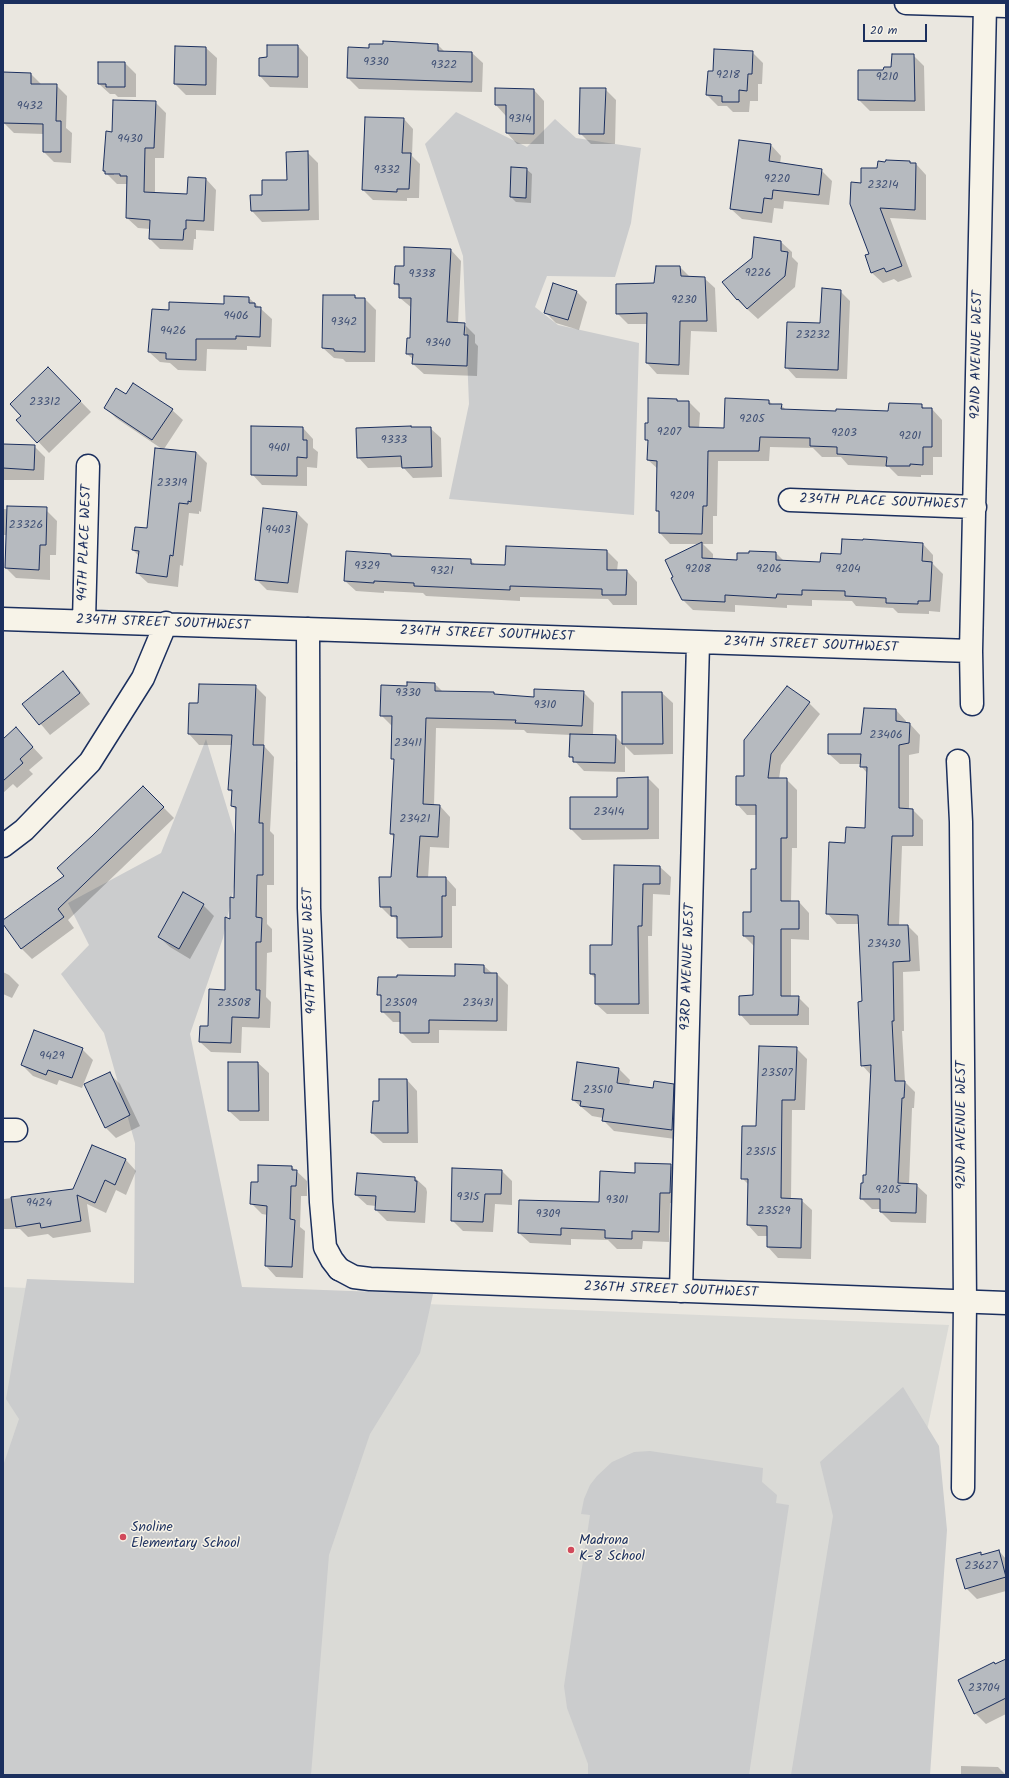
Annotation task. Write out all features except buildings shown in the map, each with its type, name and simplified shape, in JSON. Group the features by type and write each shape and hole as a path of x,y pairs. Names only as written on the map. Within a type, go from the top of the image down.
{"street":[{"path":"906,3 996,6"},
{"name":"92ND AVENUE WEST","path":"972,704 971,651 975,507 996,6"},
{"name":"94TH PLACE WEST","path":"84,621 88,466"},
{"name":"234TH PLACE SOUTHWEST","path":"790,500 975,507"},
{"name":"234TH STREET SOUTHWEST","path":"3,619 166,623 971,651"},
{"path":"3,846 24,830 90,762 143,678 166,623"},
{"name":"94TH AVENUE WEST","path":"308,629 310,908 321,1202 325,1247 339,1269"},
{"name":"93RD AVENUE WEST","path":"680,1291 698,642"},
{"name":"92ND AVENUE WEST","path":"958,761 961,830 965,1302 963,1488"},
{"name":"236TH STREET SOUTHWEST","path":"339,1269 354,1277 370,1279 1006,1303"}],"shaded area":[{"path":"456,112 527,147 555,119 576,138 641,148 631,223 615,277 547,276 535,307 558,325 639,343 634,515 449,499 469,404 463,256 425,144"},
{"path":"206,739 241,854 223,938 190,1034 242,1287 433,1294 420,1353 370,1434 329,1555 311,1775 3,1775 3,1466 19,1419 6,1399 27,1279 134,1283 135,1143 104,1033 61,974 89,945 68,903 161,853"},
{"name":"Madrona K-8 School","path":"3,1287 949,1325 855,1775 3,1775"},
{"path":"903,1387 939,1446 947,1530 930,1775 791,1775 833,1516 820,1462"},
{"path":"650,1451 763,1468 762,1482 777,1495 776,1503 789,1505 749,1775 588,1775 588,1764 567,1708 564,1686 590,1515 581,1514 584,1499 590,1485 612,1462 634,1452"}],"place":[{"name":"Snoline Elementary School","path":"123,1537"},
{"name":"Madrona K-8 School","path":"571,1550"}]}
